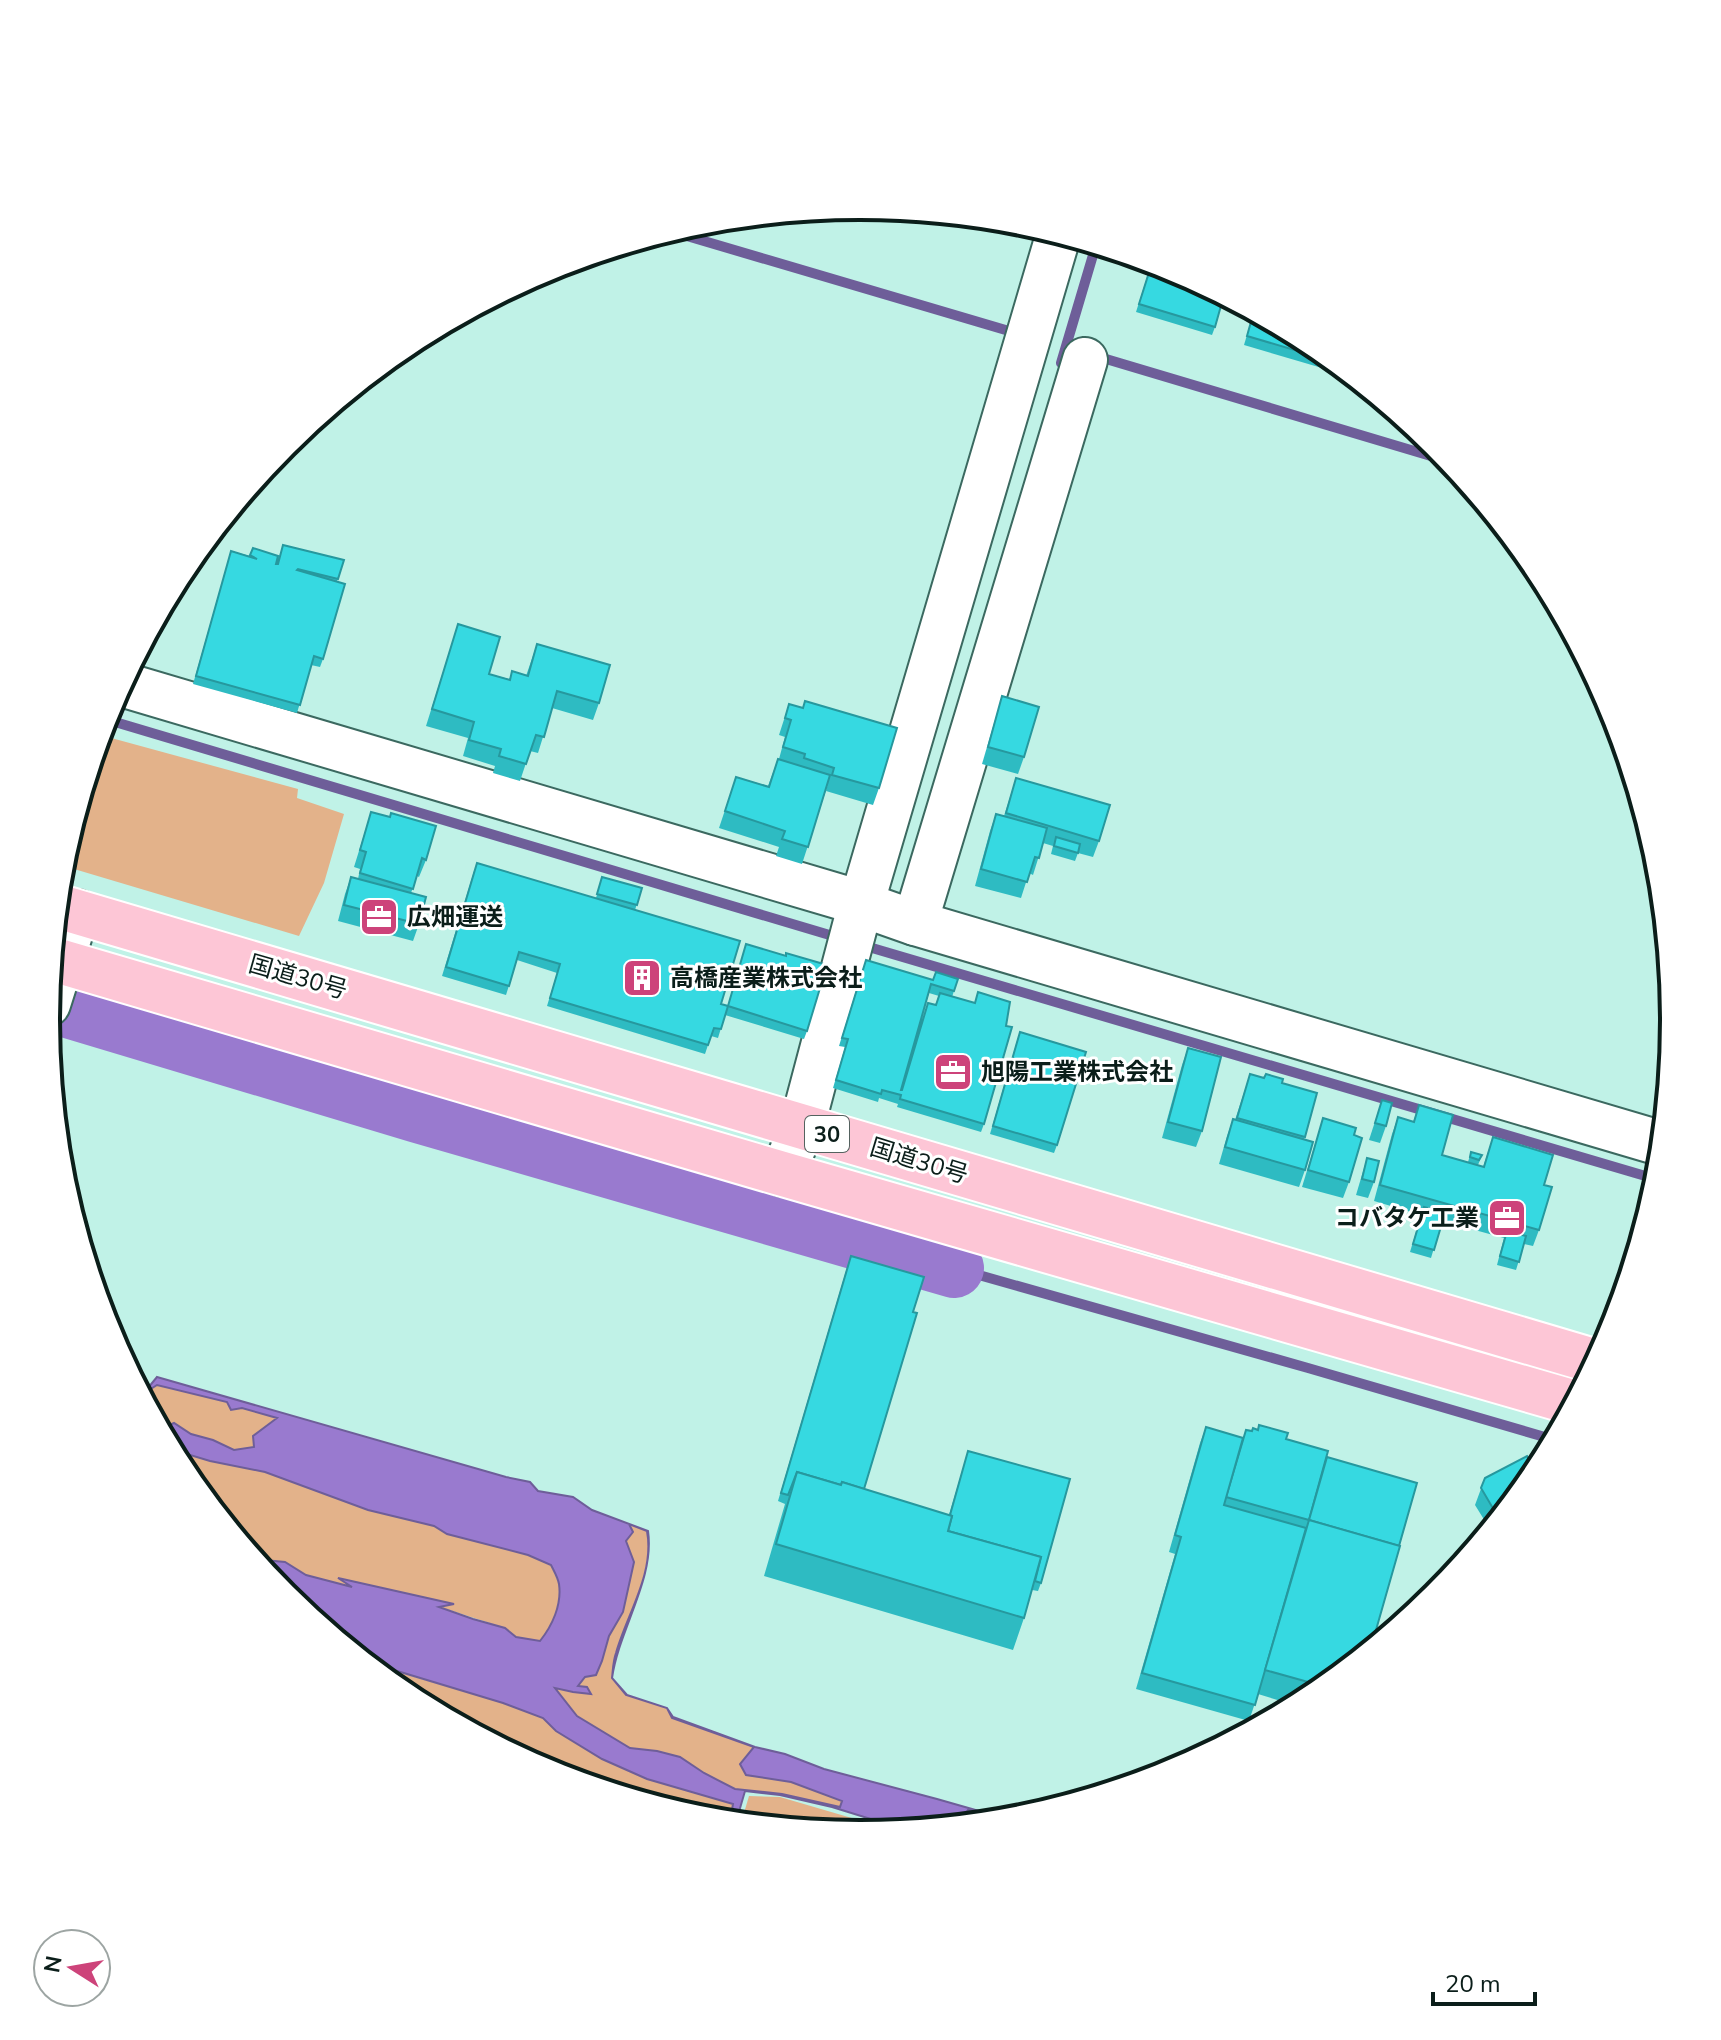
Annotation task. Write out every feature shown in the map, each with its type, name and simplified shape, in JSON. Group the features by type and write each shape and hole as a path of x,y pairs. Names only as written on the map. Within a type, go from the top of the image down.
{"highway":[{"name":"国道30号","path":"68,909 1585,1358"},
{"name":"国道30号","path":"62,979 783,1174 1564,1400"}],"street":[{"path":"783,1174 877,923 1059,370 1059,245"},
{"path":"877,923 1059,370"},
{"path":"133,688 814,889 877,923 1651,1141"}],"shaded area":[{"path":"112,738 298,789 297,798 344,814 324,883 299,936 74,869 87,813"},
{"path":"157,1377 530,1482 538,1491 573,1497 592,1510 648,1531 647,1560 647,1531 629,1524 633,1532 626,1541 634,1562 623,1612 609,1636 596,1675 585,1677 578,1686 587,1687 591,1694 555,1688 577,1716 630,1748 680,1757 735,1789 782,1794 840,1807 842,1801 791,1782 746,1775 740,1764 754,1747 672,1718 667,1708 673,1717 755,1747 980,1811 873,1820 780,1795 745,1791 739,1811 732,1810 733,1804 647,1779 602,1759 556,1731 543,1718 394,1670 333,1622 271,1561 285,1562 306,1575 352,1587 338,1578 454,1604 439,1607 505,1628 516,1637 540,1641 552,1622 560,1592 551,1565 528,1555 447,1534 434,1526 368,1510 265,1472 188,1455 170,1425 174,1423 191,1434 234,1450 254,1447 253,1436 277,1418 242,1408 231,1410 227,1402 157,1385 151,1389 149,1386"},
{"path":"157,1385 278,1418 254,1447 234,1450 191,1434 175,1423 170,1425 151,1389"},
{"path":"188,1455 265,1472 368,1510 434,1526 447,1534 528,1555 551,1565 560,1592 552,1622 540,1641 516,1637 505,1628 437,1606 451,1603 341,1579 356,1588 306,1575 285,1562 271,1561 259,1548 225,1507"},
{"path":"628,1524 647,1531 647,1562 615,1656 612,1679 626,1695 667,1708 672,1718 755,1747 746,1775 791,1782 842,1801 840,1807 782,1794 735,1789 679,1757 630,1748 577,1716 554,1687 573,1692 602,1661 609,1636 623,1612 633,1562 626,1541"},
{"path":"644,1578 642,1586 612,1678 615,1656"},
{"path":"396,1671 543,1718 556,1731 701,1794 733,1804 732,1810 653,1793 554,1760 460,1713"},
{"path":"749,1796 780,1797 858,1820 808,1819 744,1812"}],"building":[{"path":"1149,273 1221,305 1215,327 1139,304"},
{"path":"1251,322 1302,352 1247,336"},
{"path":"283,545 344,560 338,579 297,570 345,584 323,659 314,656 300,705 196,676 231,551 257,559 250,555 253,548 278,556 278,564"},
{"path":"458,624 500,637 489,674 510,680 512,671 528,676 537,644 610,665 599,703 557,691 544,737 536,735 526,764 499,756 501,749 469,740 474,722 432,709"},
{"path":"1002,696 1039,707 1024,757 988,747"},
{"path":"805,701 897,728 879,788 832,775 834,768 783,747 791,720 785,718 789,704 803,708"},
{"path":"778,759 830,775 808,847 782,839 785,831 725,811 736,777 769,787"},
{"path":"1016,778 1110,805 1099,841 1006,813"},
{"path":"371,812 390,817 391,813 436,826 413,889 360,873 366,852 360,850"},
{"path":"996,814 1047,828 1039,858 1035,857 1027,882 981,869"},
{"path":"1056,837 1080,844 1078,853 1054,846"},
{"path":"477,863 740,941 721,1004 728,1006 721,1029 714,1028 708,1045 550,998 560,964 519,952 509,986 446,967"},
{"path":"351,877 426,897 419,924 344,905"},
{"path":"602,877 642,888 637,905 597,894"},
{"path":"746,944 827,965 807,1031 728,1006"},
{"path":"866,960 933,980 936,972 958,979 954,991 931,984 901,1090 928,1003 936,1005 940,993 975,1003 978,992 1010,1002 1006,1026 1012,1027 984,1124 900,1099 901,1095 882,1090 881,1094 836,1080 848,1039 842,1038"},
{"path":"1020,1032 1086,1052 1057,1145 993,1126"},
{"path":"1188,1048 1221,1057 1202,1131 1168,1122"},
{"path":"1250,1074 1264,1078 1266,1074 1283,1079 1282,1083 1317,1093 1305,1137 1237,1118"},
{"path":"1382,1100 1392,1103 1386,1126 1375,1123"},
{"path":"1419,1105 1453,1115 1442,1155 1484,1167 1493,1137 1553,1155 1544,1185 1552,1187 1539,1230 1380,1185 1398,1117 1414,1122"},
{"path":"1323,1118 1356,1128 1354,1135 1362,1138 1349,1182 1308,1170"},
{"path":"1233,1119 1313,1142 1305,1170 1225,1147"},
{"path":"1471,1152 1482,1155 1479,1160 1470,1157"},
{"path":"1367,1158 1379,1161 1374,1182 1362,1179"},
{"path":"1424,1207 1445,1213 1434,1250 1413,1244"},
{"path":"1507,1231 1526,1236 1519,1262 1500,1256"},
{"path":"851,1256 924,1277 913,1312 917,1313 864,1489 797,1472 788,1495 781,1493"},
{"path":"1259,1425 1288,1433 1286,1439 1328,1451 1309,1520 1226,1497 1246,1430 1258,1430"},
{"path":"1206,1427 1243,1438 1224,1505 1306,1528 1255,1705 1142,1673 1181,1537 1175,1535"},
{"path":"968,1451 1070,1479 1041,1583 1035,1581 1041,1557 948,1531"},
{"path":"1527,1456 1529,1460 1494,1510 1481,1488 1485,1478"},
{"path":"1327,1457 1417,1483 1399,1546 1309,1520"},
{"path":"797,1472 841,1485 842,1482 952,1516 948,1531 1041,1557 1024,1618 776,1544"},
{"path":"1309,1520 1400,1546 1375,1632 1310,1683 1265,1670"}],"waterway":[{"path":"693,238 1009,331"},
{"path":"1061,363 1093,255"},
{"path":"1096,356 1428,455"},
{"path":"118,723 843,939"},
{"path":"862,945 1646,1176"},
{"path":"61,1006 954,1268"},
{"path":"954,1268 1544,1437"}],"place":[{"name":"広畑運送","path":"379,917"},
{"name":"高橋産業株式会社","path":"642,978"},
{"name":"旭陽工業株式会社","path":"953,1072"},
{"name":"コバタケ工業","path":"1507,1218"}]}
